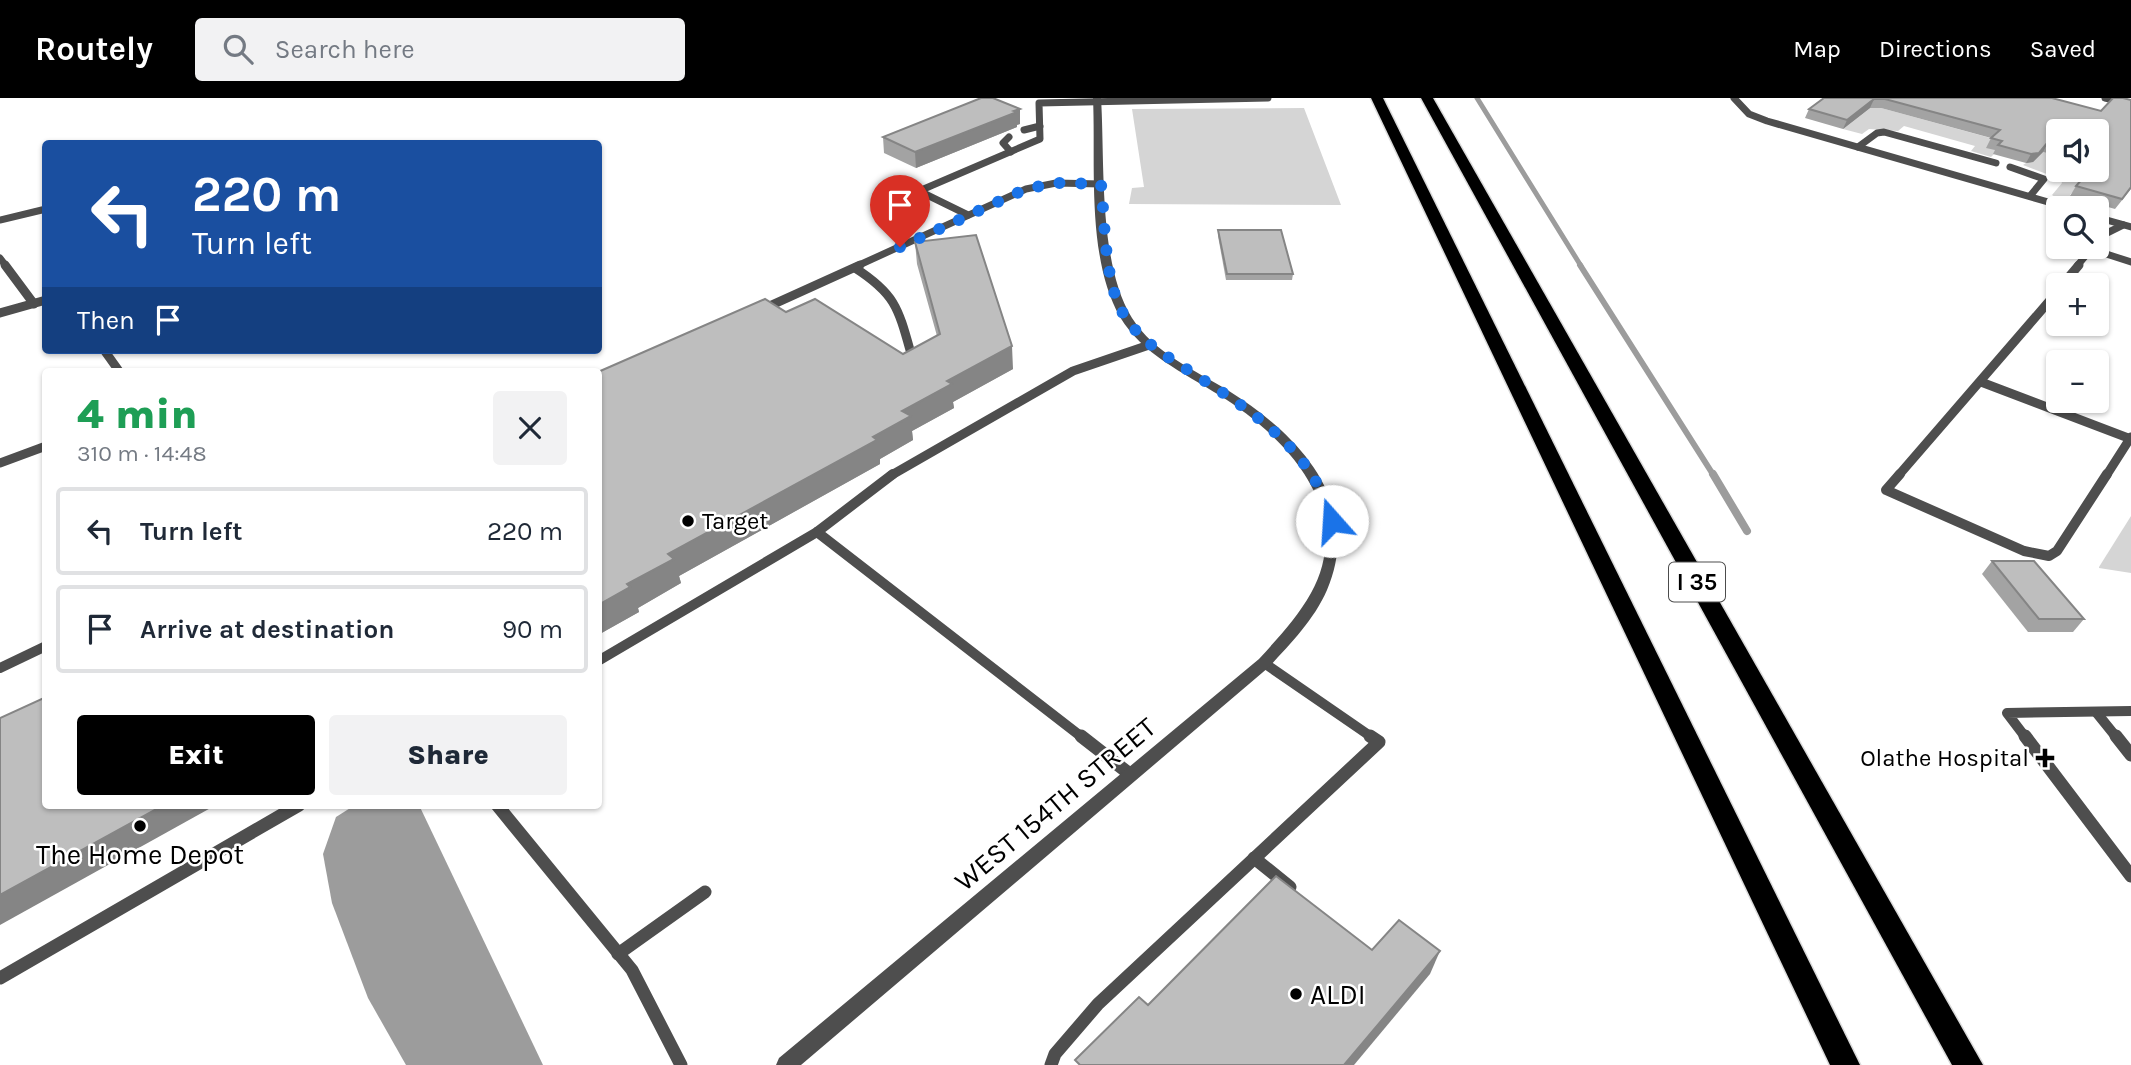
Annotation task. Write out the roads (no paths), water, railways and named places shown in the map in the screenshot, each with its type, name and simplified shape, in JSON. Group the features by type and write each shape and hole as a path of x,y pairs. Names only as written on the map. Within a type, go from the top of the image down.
{"highway":[{"path":"1377,98 1845,1065"},
{"name":"I 35","path":"1427,98 1968,1065"},
{"path":"1817,1007 1838,1065"}],"street":[{"path":"1097,100 1108,264 1117,302 1149,345"},
{"name":"WEST 154TH STREET","path":"786,1065 1264,663 1308,615 1323,588 1332,563 1332,521 1326,499 1298,456 1280,436 1238,403 1149,345"}],"lane":[{"path":"968,215 919,191 1040,139 1039,103 1268,98"},
{"path":"1734,98 1753,116 2046,202"},
{"path":"2105,98 2131,104"},
{"path":"1024,130 1040,126"},
{"path":"1858,147 1877,133 1884,132 1996,163"},
{"path":"1009,137 1003,144 1011,152"},
{"path":"2010,167 2044,179 2030,197"},
{"path":"757,312 968,215 1042,185 1101,184"},
{"path":"0,220 42,210"},
{"path":"2109,220 2128,227"},
{"path":"2109,233 2128,227"},
{"path":"2109,252 2131,262"},
{"path":"0,258 34,304"},
{"path":"2072,273 2083,259"},
{"path":"855,268 883,285 894,296 910,350"},
{"path":"0,313 42,301"},
{"path":"1981,382 2131,438 2057,551 2049,556 2024,551 1886,490 2046,304"},
{"path":"602,659 817,532 891,475 1073,371 1149,345"},
{"path":"0,463 42,447"},
{"path":"817,532 1130,775"},
{"path":"0,668 42,648"},
{"path":"1051,1065 1055,1054 1098,1004 1379,741 1264,663"},
{"path":"2131,711 2007,713 2131,876"},
{"path":"2096,712 2131,755"},
{"path":"0,978 290,809"},
{"path":"500,809 618,954 651,999 681,1065"},
{"path":"1254,858 1304,898"},
{"path":"618,954 705,892"}],"waterway":[{"path":"1477,98 1581,266"},
{"path":"1580,265 1714,476"},
{"path":"1713,474 1747,531"}],"place":[{"name":"Target","path":"688,521"},
{"name":"Olathe Hospital","path":"2045,758"},
{"name":"The Home Depot","path":"140,826"},
{"name":"ALDI","path":"1296,994"}]}
